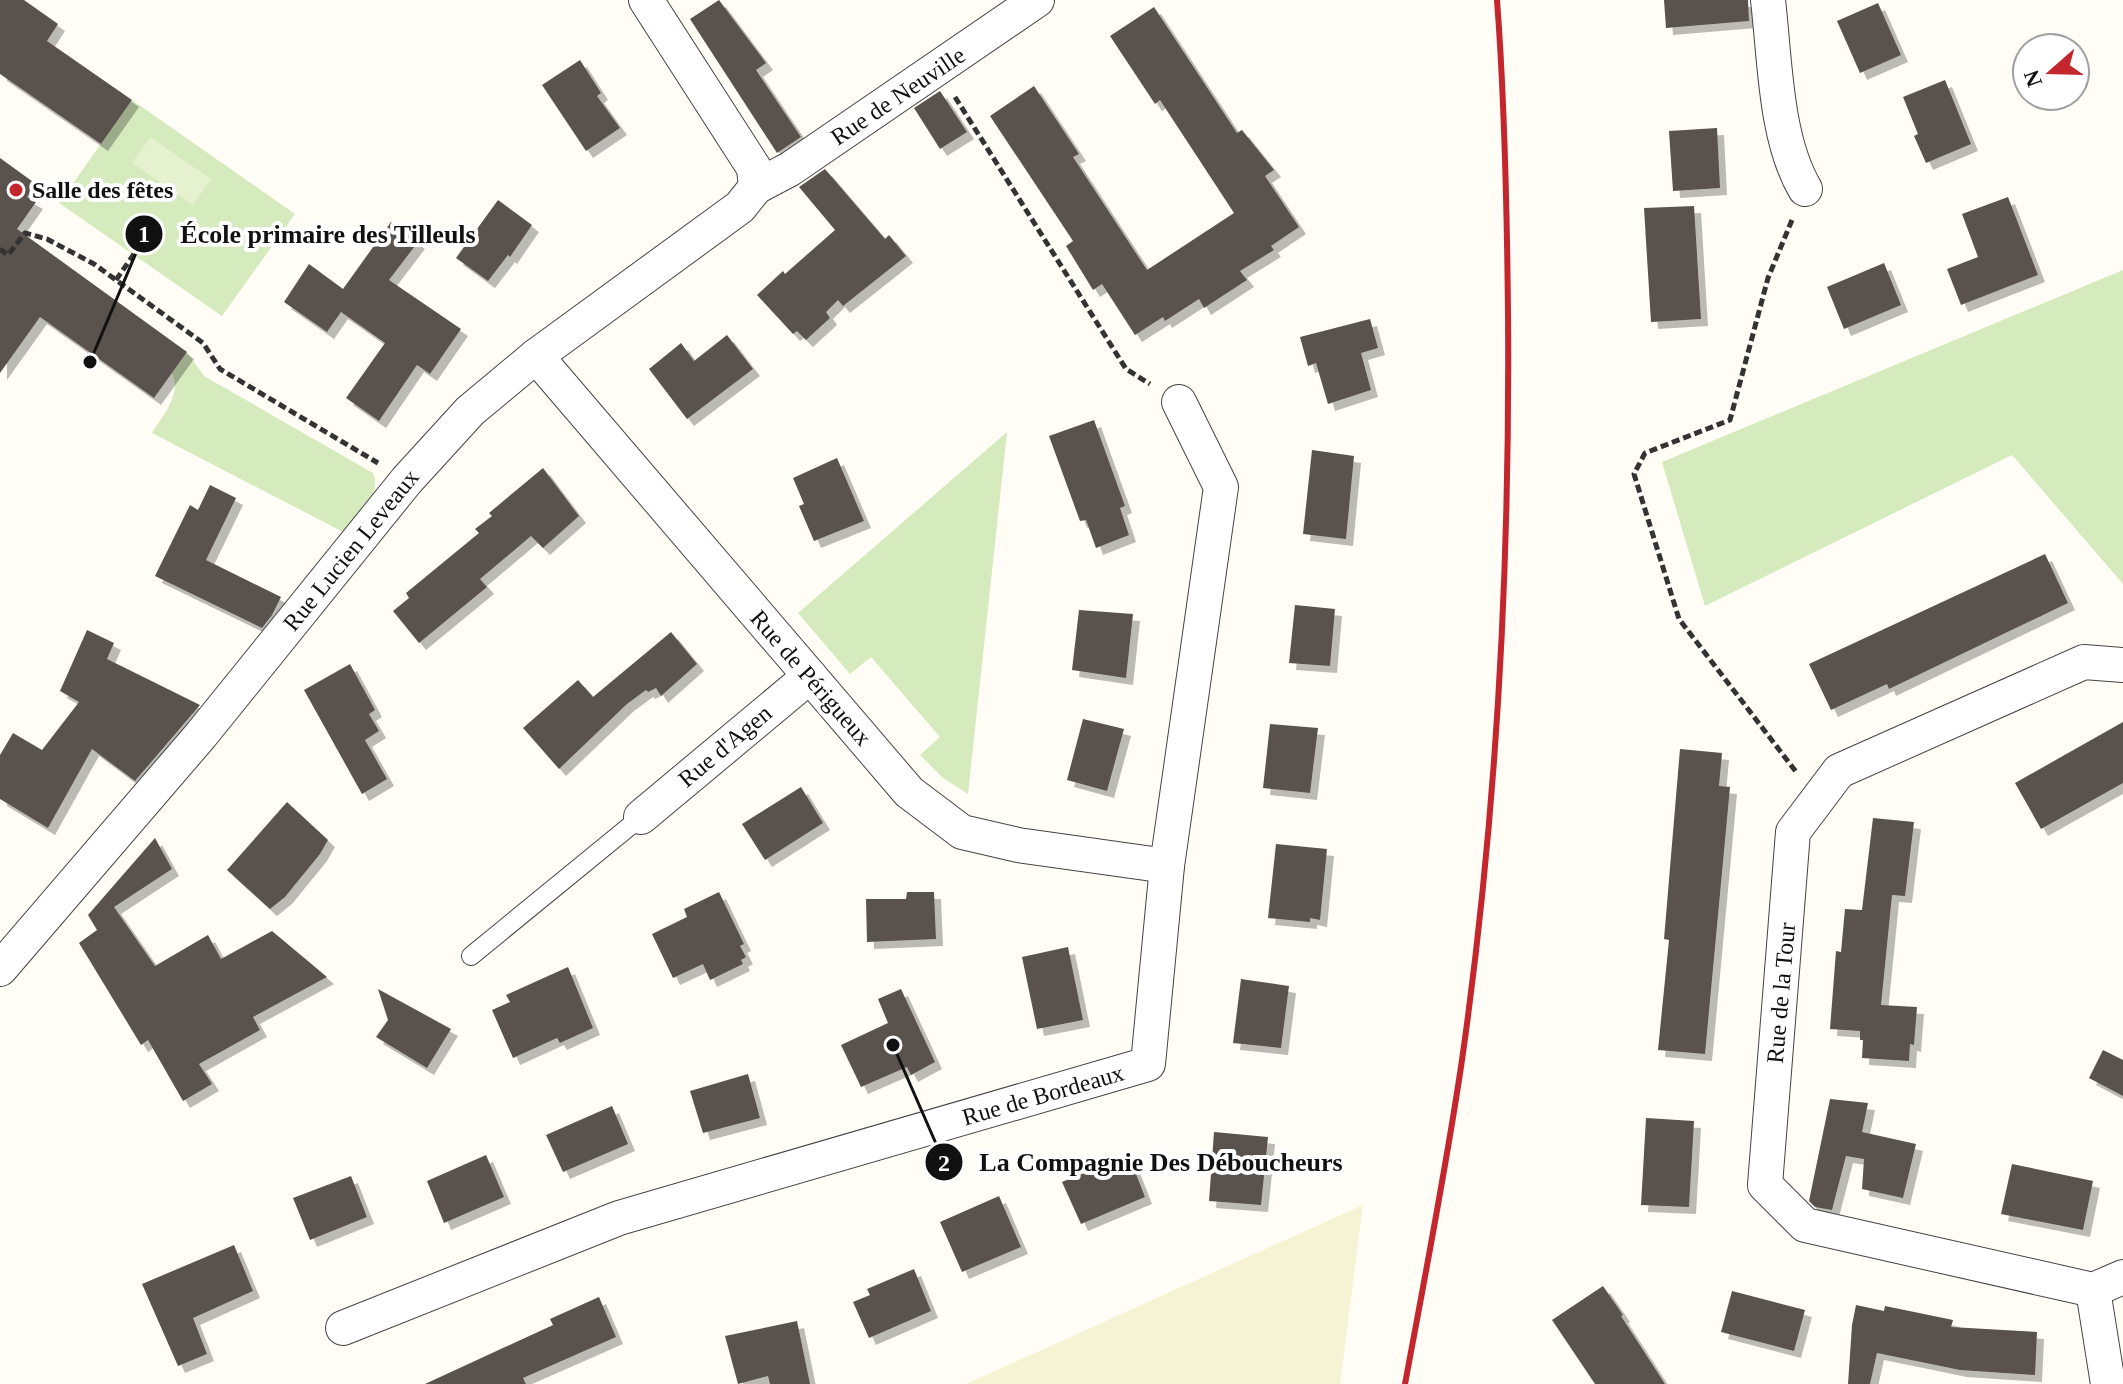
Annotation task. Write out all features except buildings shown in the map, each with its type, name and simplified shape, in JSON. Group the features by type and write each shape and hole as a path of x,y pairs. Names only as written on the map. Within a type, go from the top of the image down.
{"street":[{"path":"646,0 754,168 756,187"},
{"name":"Rue de Neuville","path":"756,187 790,169 1037,0"},
{"path":"1768,0 1785,142 1793,169 1805,189"},
{"name":"Rue Lucien Leveaux","path":"0,969 201,735 407,480 470,411 536,356 740,207 756,187"},
{"name":"Rue de Périgueux","path":"536,356 909,792 962,832 1018,845 1167,866"},
{"name":"Rue de Bordeaux","path":"343,1328 619,1218 1148,1064 1167,866 1221,487 1179,402"},
{"name":"Rue de la Tour","path":"2108,1384 2108,1284 1805,1225 1765,1185 1793,832 1839,771 2084,662 2123,665"},
{"name":"Rue d'Agen","path":"641,817 810,676"}],"lane":[{"path":"471,956 641,817"}],"path":[{"path":"938,69 1126,369 1179,402"},
{"path":"1805,189 1768,278 1730,420 1645,453 1634,474 1679,619 1817,799"},
{"path":"0,249 8,255 25,233 47,239 94,264 203,343 220,369 407,480"},
{"path":"116,280 134,254"}],"shaded area":[{"path":"1363,1205 1340,1384 966,1384"}],"green space":[{"path":"132,100 295,214 222,316 59,203"},
{"path":"150,137 211,179 193,205 132,163"},
{"path":"2123,270 2123,584 2012,455 1705,606 1662,462"},
{"path":"187,352 204,376 373,473 375,489 372,497 345,533 152,433 173,396 172,373"},
{"path":"1007,432 968,794 943,778 920,755 940,737 871,657 850,674 798,613"}],"railway":[{"path":"1405,1384 1462,1060 1484,875 1499,688 1507,501 1508,314 1505,157 1497,0"}],"place":[{"name":"Salle des fêtes","path":"16,190"},
{"name":"École primaire des Tilleuls","path":"90,362"},
{"name":"La Compagnie Des Déboucheurs","path":"893,1045"}]}
